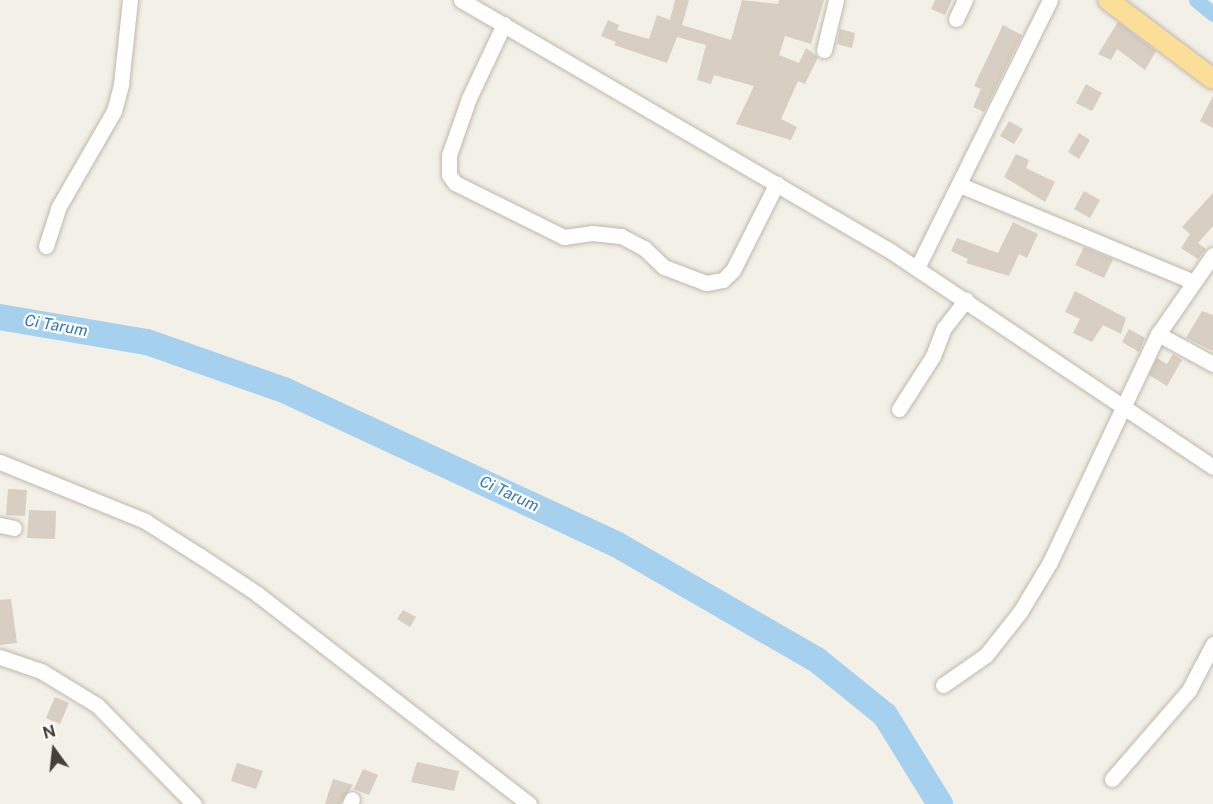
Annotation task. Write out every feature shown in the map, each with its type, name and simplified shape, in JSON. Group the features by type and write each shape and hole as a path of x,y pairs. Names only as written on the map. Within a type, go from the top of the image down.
{"main road":[{"path":"1108,0 1213,79"}],"street":[{"path":"46,246 58,208 114,111 122,84 130,0"},
{"path":"461,0 777,183 917,268 1123,404 1213,467"},
{"path":"824,50 836,0"},
{"path":"956,19 965,0"},
{"path":"917,268 1050,0"},
{"path":"504,24 469,98 449,155 449,175 455,183 564,237 592,233 621,236 644,248 664,267 706,284 723,280 733,270 777,183"},
{"path":"960,185 1194,282"},
{"path":"943,685 986,655 1020,612 1050,562 1158,334 1213,255"},
{"path":"899,409 933,356 945,328 966,300"},
{"path":"1158,334 1213,363"},
{"path":"0,462 145,521 256,592 529,804"},
{"path":"1112,779 1189,690 1213,644"},
{"path":"0,657 41,671 97,705 194,804"}],"building":[{"path":"675,0 689,0 682,25 731,40 742,0 778,4 779,0 824,0 811,44 785,36 779,55 799,63 806,48 818,57 805,84 798,81 781,119 797,127 791,140 736,124 754,86 714,75 711,84 697,80 706,45 677,37 667,63 614,45 616,42 601,36 608,20 619,25 617,30 649,39 657,15 670,20"},
{"path":"935,0 952,0 945,15 931,9"},
{"path":"1118,22 1156,51 1145,70 1117,49 1111,60 1098,54"},
{"path":"1003,25 1022,35 984,112 973,107 981,89 974,86"},
{"path":"840,29 855,33 852,48 837,44"},
{"path":"1086,84 1102,93 1092,111 1076,103"},
{"path":"1213,96 1213,128 1200,121"},
{"path":"1009,121 1023,129 1014,144 1000,136"},
{"path":"1079,133 1090,140 1079,159 1068,152"},
{"path":"1016,154 1029,160 1026,168 1055,182 1045,202 1004,177"},
{"path":"1084,191 1100,200 1090,218 1074,209"},
{"path":"1213,193 1213,226 1198,243 1206,249 1198,259 1181,248 1190,234 1182,227"},
{"path":"1013,222 1038,234 1027,258 1019,254 1009,276 966,263 968,259 951,251 957,238 998,253"},
{"path":"1084,247 1113,259 1104,278 1075,265"},
{"path":"1075,291 1126,318 1121,334 1103,325 1092,342 1073,333 1080,319 1065,312"},
{"path":"1202,311 1213,315 1213,351 1186,338"},
{"path":"1129,329 1145,338 1139,352 1122,342"},
{"path":"1173,354 1182,360 1167,386 1149,375 1157,358 1167,364"},
{"path":"8,489 27,490 25,516 6,515"},
{"path":"29,510 56,511 55,539 27,538"},
{"path":"11,599 17,643 0,645 0,600"},
{"path":"403,610 416,617 410,627 397,619"},
{"path":"55,697 69,703 60,724 46,718"},
{"path":"417,762 459,771 454,791 411,782"},
{"path":"237,763 263,771 256,789 231,781"},
{"path":"363,769 378,775 369,795 354,789"},
{"path":"333,779 353,785 340,804 325,804"}],"waterway":[{"path":"1196,0 1213,14"},
{"name":"Ci Tarum","path":"0,317 147,342 284,390 616,544 817,660 885,715 940,804"}]}
